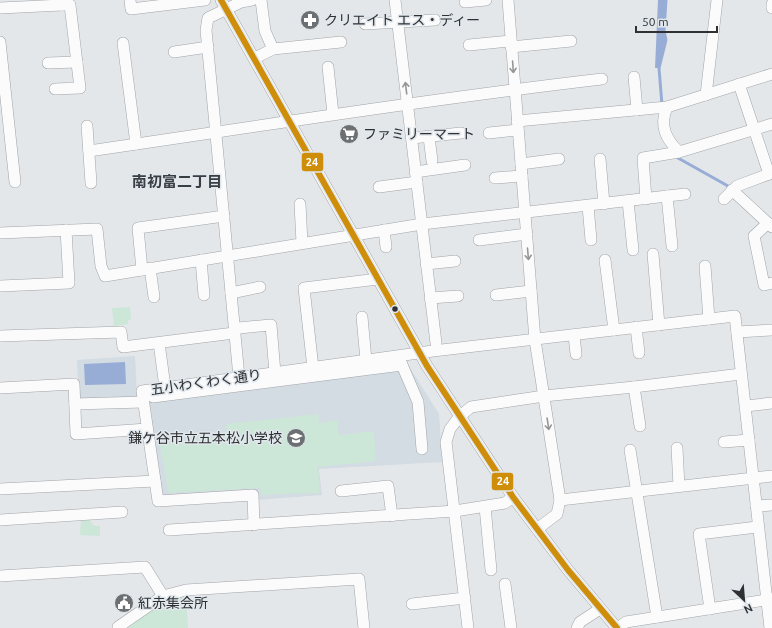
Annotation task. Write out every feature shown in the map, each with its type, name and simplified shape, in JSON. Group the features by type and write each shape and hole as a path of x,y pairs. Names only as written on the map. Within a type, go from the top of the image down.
{"street":[{"path":"130,0 132,9 158,3 205,0"},
{"path":"239,378 206,30 208,18 224,4 252,0"},
{"path":"261,0 265,31 273,49"},
{"path":"395,0 436,343"},
{"path":"465,2 486,0"},
{"path":"508,0 535,340 560,500 557,514 537,529"},
{"path":"706,95 717,0"},
{"path":"0,8 62,3 70,5 80,88 55,89"},
{"path":"224,4 420,353 459,417 513,497 600,609 618,628 626,622 769,600"},
{"path":"365,24 435,20"},
{"path":"469,45 571,41"},
{"path":"0,42 15,182"},
{"path":"255,58 273,49 342,42"},
{"path":"123,43 136,144"},
{"path":"174,52 208,48"},
{"path":"48,63 77,62"},
{"path":"328,67 333,114"},
{"path":"489,133 518,126 667,107 772,74"},
{"path":"634,76 637,110"},
{"path":"89,151 216,133 333,114 514,89 602,79"},
{"path":"724,198 737,186 771,173 739,84"},
{"path":"667,107 663,115 665,131 668,141 679,152"},
{"path":"646,199 643,158 679,152 772,124"},
{"path":"87,126 91,183"},
{"path":"412,138 461,133"},
{"path":"429,137 432,161"},
{"path":"521,164 559,159"},
{"path":"600,159 604,204"},
{"path":"379,187 465,165"},
{"path":"495,178 522,176"},
{"path":"732,190 770,225 754,236 764,285 772,283"},
{"path":"0,233 97,229 101,266 106,276 353,234 422,224 685,194"},
{"path":"667,196 672,246"},
{"path":"628,201 633,250"},
{"path":"300,204 302,243"},
{"path":"588,206 591,240"},
{"path":"154,297 146,269 138,228 224,216"},
{"path":"0,286 69,283 66,230"},
{"path":"384,230 386,247"},
{"path":"479,240 527,234"},
{"path":"653,254 659,325"},
{"path":"201,260 204,295"},
{"path":"606,260 614,330"},
{"path":"426,264 456,261"},
{"path":"705,266 709,319"},
{"path":"313,368 304,288 378,279"},
{"path":"231,292 260,287"},
{"path":"496,295 531,291"},
{"path":"430,298 458,296"},
{"name":"五小わくわく通り","path":"75,404 143,400 142,391 366,360 400,361 420,353 735,316 737,332"},
{"path":"362,317 366,360"},
{"path":"0,336 121,332 123,348 234,333 238,328 271,325 275,373"},
{"path":"636,327 639,353"},
{"path":"770,628 766,551 758,527 737,332 772,330"},
{"path":"574,335 576,354"},
{"path":"159,342 165,387"},
{"path":"254,525 253,495 158,501 143,400 400,361 418,402 422,449"},
{"path":"468,628 446,442 450,429 459,417 471,407 544,396 742,374"},
{"path":"0,388 74,384 76,434 147,429"},
{"path":"634,387 640,426"},
{"path":"746,406 772,404"},
{"path":"724,442 749,440"},
{"path":"677,448 680,486"},
{"path":"630,450 657,617"},
{"path":"560,500 772,476"},
{"path":"0,489 155,481"},
{"path":"341,491 388,486 392,516"},
{"path":"169,530 455,511 505,503 513,497"},
{"path":"756,506 772,505"},
{"path":"485,507 491,570"},
{"path":"0,520 122,512"},
{"path":"710,609 699,534 758,527"},
{"path":"0,576 145,567 162,596"},
{"path":"116,628 162,596 186,590 359,579 364,628"},
{"path":"505,584 511,628"},
{"path":"412,604 465,598"},
{"path":"575,628 580,622 600,609"}],"shaded area":[{"path":"135,356 137,397 79,401 77,360"},
{"name":"鎌ケ谷市立五本松小学校","path":"407,363 439,414 442,462 319,469 322,495 256,500 163,498 145,395"}],"green space":[{"path":"130,307 131,320 128,320 128,324 114,326 112,308"},
{"path":"318,414 319,423 337,420 339,435 374,431 376,461 318,467 320,493 261,495 260,488 168,493 160,445 227,435 226,424"},
{"path":"90,520 94,526 100,526 100,536 80,535 81,521"},
{"path":"186,594 188,628 128,628 164,601"}],"water":[{"path":"658,0 666,0 664,31 666,40 659,68 655,68"},
{"path":"125,362 126,384 85,385 84,364"}],"waterway":[{"path":"662,105 659,68 666,40 664,31 666,0"},
{"path":"678,158 728,186"}],"transit line":[{"name":"24","path":"221,0 427,366 513,497 568,570 617,628"}],"place":[{"name":"クリエイト エス・ディー","path":"310,20"},
{"name":"ファミリーマート","path":"349,134"},
{"name":"鎌ケ谷市立五本松小学校","path":"296,438"},
{"name":"紅赤集会所","path":"124,603"}],"district":[{"name":"南初富二丁目","path":"177,182"}]}
